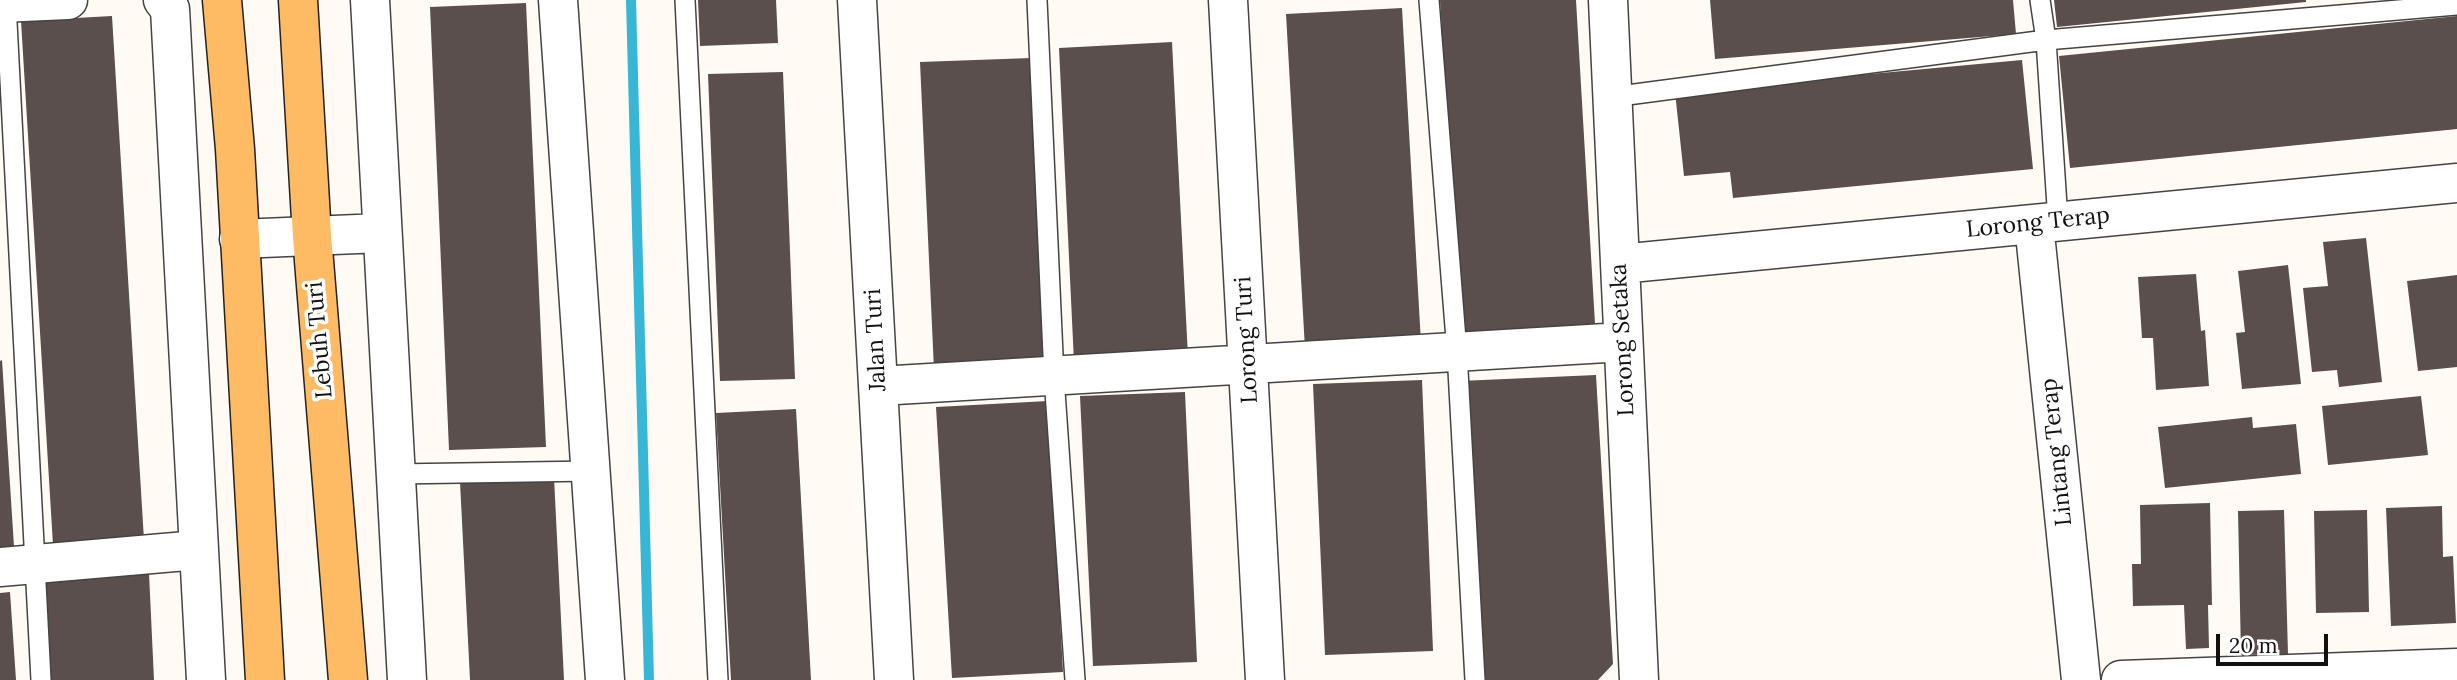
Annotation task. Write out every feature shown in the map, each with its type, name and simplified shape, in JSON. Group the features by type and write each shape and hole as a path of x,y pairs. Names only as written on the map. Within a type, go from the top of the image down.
{"main road":[{"path":"222,0 265,680"},
{"name":"Lebuh Turi","path":"298,0 312,236 348,680"}],"street":[{"path":"3,3 68,0"},
{"path":"370,0 407,680"},
{"path":"558,0 593,471 605,680"},
{"name":"Jalan Turi","path":"857,0 894,680"},
{"name":"Lorong Turi","path":"1228,0 1265,680"},
{"name":"Lorong Setaka","path":"1608,0 1639,680"},
{"path":"166,4 206,680"},
{"name":"Lorong Terap","path":"1620,264 2457,183"},
{"name":"Lintang Terap","path":"2046,223 2081,680"},
{"path":"239,239 382,233"},
{"path":"879,386 1623,342"},
{"path":"18,565 198,550"},
{"path":"2121,680 2457,668"}],"lane":[{"path":"685,0 718,680"},
{"path":"1037,0 1054,377 1075,680"},
{"path":"1429,0 1457,352 1475,680"},
{"path":"2040,0 2046,40 2046,223"},
{"path":"3,3 18,565 41,680"},
{"path":"1612,97 2046,40 2457,5"},
{"path":"395,474 593,471"}],"building":[{"path":"698,0 776,0 778,43 700,46"},
{"path":"1440,0 1576,0 1596,341 1460,348"},
{"path":"1710,0 2013,0 2016,34 1715,59"},
{"path":"2054,0 2306,0 2306,2 2057,27"},
{"path":"526,3 546,447 449,450 430,7"},
{"path":"1402,8 1421,343 1305,349 1286,14"},
{"path":"112,16 144,540 53,545 21,21"},
{"path":"2457,16 2457,129 2070,168 2059,56"},
{"path":"1172,42 1188,357 1074,362 1059,48"},
{"path":"1031,58 1045,366 934,370 920,62"},
{"path":"2022,60 2033,169 1733,198 1730,172 1684,176 1675,92"},
{"path":"783,72 795,379 720,381 708,74"},
{"path":"2366,238 2382,382 2339,387 2337,370 2312,372 2303,288 2328,286 2323,242"},
{"path":"2288,265 2301,384 2242,389 2236,333 2245,332 2238,271"},
{"path":"2196,274 2201,331 2205,330 2209,386 2156,390 2153,338 2142,338 2138,277"},
{"path":"2457,275 2457,367 2418,371 2407,281"},
{"path":"2,360 15,562 0,563 0,361"},
{"path":"1596,375 1613,664 1598,680 1478,680 1460,381"},
{"path":"1422,380 1433,651 1325,655 1313,384"},
{"path":"1185,392 1197,662 1093,666 1080,396"},
{"path":"2421,396 2428,455 2328,465 2322,406"},
{"path":"1048,401 1063,672 952,678 936,407"},
{"path":"796,409 811,680 731,680 716,413"},
{"path":"2252,417 2253,428 2296,424 2301,474 2165,488 2158,427"},
{"path":"554,477 564,680 470,680 460,482"},
{"path":"2210,503 2212,605 2208,605 2209,648 2186,649 2184,605 2133,606 2132,564 2141,564 2140,505"},
{"path":"2442,506 2443,557 2453,556 2456,623 2391,626 2386,508"},
{"path":"2284,510 2288,654 2241,655 2238,511"},
{"path":"2367,510 2369,612 2316,613 2314,511"},
{"path":"149,573 154,680 51,680 46,578"},
{"path":"10,592 16,680 0,680 0,593"}],"waterway":[{"path":"631,0 649,680"}]}
